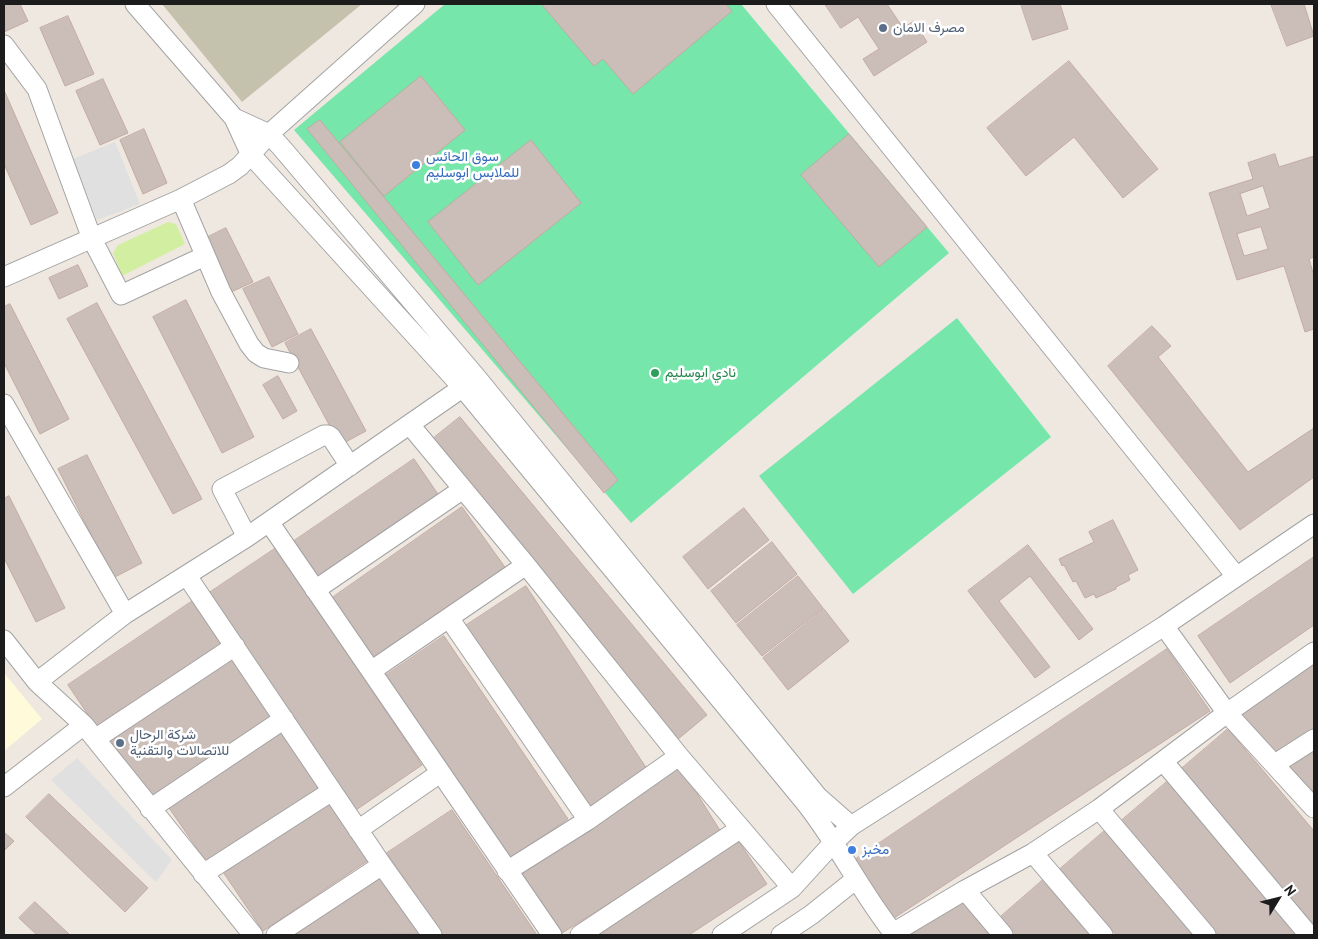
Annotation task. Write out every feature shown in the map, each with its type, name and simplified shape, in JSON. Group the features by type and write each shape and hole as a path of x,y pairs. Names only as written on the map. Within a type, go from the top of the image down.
{"street":[{"path":"135,4 234,118 251,155 470,383 818,796 851,826"},
{"path":"4,277 181,199 229,174 251,155 269,134 415,4"},
{"path":"776,4 1236,576"},
{"path":"4,44 37,89 92,239 121,295 206,256"},
{"path":"234,118 269,134 809,808 894,934 965,890 1033,853 1099,809 1227,713 1314,652"},
{"path":"181,199 222,292 249,344 256,353 264,358 289,363"},
{"path":"37,682 125,614 247,537 470,383"},
{"path":"4,404 125,614"},
{"path":"410,425 680,756 792,888"},
{"path":"247,537 222,489 328,435 332,437 350,466"},
{"path":"315,590 463,489"},
{"path":"269,522 552,935"},
{"path":"722,935 792,888 851,826 1164,626 1314,524"},
{"path":"371,671 526,565"},
{"path":"187,576 358,830 432,935"},
{"path":"449,618 588,820"},
{"path":"1164,626 1227,713 1314,808"},
{"path":"4,640 37,682 90,732 253,935"},
{"path":"4,787 90,732 234,646"},
{"path":"150,809 284,719"},
{"path":"1275,764 1314,739"},
{"path":"507,871 588,820 680,756"},
{"path":"1163,761 1310,935"},
{"path":"358,830 440,773"},
{"path":"203,874 332,791"},
{"path":"1099,809 1206,935"},
{"path":"580,935 741,828"},
{"path":"1033,853 1103,935"},
{"path":"276,935 382,865"},
{"path":"781,935 811,915 856,879"},
{"path":"965,890 1004,935"}],"shaded area":[{"path":"162,4 362,4 242,102"},
{"path":"115,142 140,204 97,220 73,159"},
{"path":"4,673 42,719 4,751"},
{"path":"77,758 172,860 156,882 51,780"}],"green space":[{"name":"نادي ابوسليم","path":"445,4 741,4 949,253 631,523 294,130"},
{"path":"168,222 176,224 185,244 122,276 113,253 118,245"},
{"path":"957,318 1051,437 853,594 759,476"}],"building":[{"path":"4,4 20,4 28,21 4,32"},
{"path":"726,4 732,11 633,94 603,59 594,66 542,5"},
{"path":"825,4 887,4 903,28 914,21 927,42 874,76 863,59 879,49 858,17 841,28"},
{"path":"1021,4 1060,4 1068,29 1033,40"},
{"path":"1271,4 1304,4 1314,36 1287,46"},
{"path":"68,16 94,74 65,86 40,28"},
{"path":"1069,61 1158,169 1123,198 1074,137 1026,176 987,128"},
{"path":"421,76 465,130 384,196 340,142"},
{"path":"103,79 128,133 100,145 76,91"},
{"path":"4,90 58,213 31,225 4,164"},
{"path":"320,120 618,480 604,493 307,129"},
{"path":"144,129 167,183 143,194 120,140"},
{"path":"849,134 927,227 879,267 801,175"},
{"path":"531,140 581,203 478,285 428,222"},
{"path":"1275,154 1279,167 1314,156 1314,257 1309,259 1314,276 1314,329 1305,332 1284,266 1237,280 1209,193 1253,179 1248,163","holes":["1263,186 1270,208 1247,216 1240,194","1261,227 1268,249 1244,256 1237,234"]},
{"path":"226,228 253,282 229,293 202,240"},
{"path":"78,265 88,286 59,299 49,278"},
{"path":"269,277 298,334 272,347 243,289"},
{"path":"186,300 254,437 222,453 153,317"},
{"path":"97,303 202,499 173,514 67,319"},
{"path":"10,304 69,419 40,434 4,363 4,307"},
{"path":"1152,326 1171,346 1158,357 1248,472 1314,428 1314,477 1240,530 1108,366"},
{"path":"311,329 366,431 340,445 285,343"},
{"path":"278,376 297,411 283,419 263,385"},
{"path":"460,417 707,715 677,740 430,441"},
{"path":"87,455 142,563 113,578 58,469"},
{"path":"414,459 440,497 320,579 294,541"},
{"path":"9,496 65,608 36,622 4,558 4,499"},
{"path":"462,507 507,570 374,663 329,600"},
{"path":"744,508 769,540 708,589 683,557"},
{"path":"1113,520 1138,570 1128,575 1130,580 1116,587 1116,589 1096,598 1094,594 1085,598 1076,581 1073,582 1059,559 1094,542 1089,532"},
{"path":"772,542 797,574 736,623 711,591"},
{"path":"1028,545 1093,629 1079,640 1030,576 999,601 1050,667 1035,678 968,591"},
{"path":"276,548 422,765 356,810 209,593"},
{"path":"1314,557 1314,625 1230,683 1198,636"},
{"path":"798,576 823,608 762,656 737,625"},
{"path":"526,586 647,769 583,811 462,628"},
{"path":"197,598 228,644 99,731 68,685"},
{"path":"824,609 849,641 788,690 763,658"},
{"path":"444,636 568,819 507,861 382,678"},
{"path":"1167,649 1210,711 891,920 850,863"},
{"path":"238,656 278,716 151,801 111,741"},
{"path":"1314,657 1314,735 1279,758 1234,712"},
{"path":"283,726 323,785 207,863 167,805"},
{"path":"1228,729 1314,831 1314,929 1180,770"},
{"path":"1314,748 1314,801 1286,767"},
{"path":"681,768 721,832 559,935 516,873"},
{"path":"1169,780 1300,935 1218,935 1121,821"},
{"path":"49,794 148,888 125,912 26,817"},
{"path":"333,798 373,857 263,931 223,872"},
{"path":"452,810 537,935 442,935 387,853"},
{"path":"1108,828 1199,935 1116,935 1060,869"},
{"path":"4,832 14,841 4,851"},
{"path":"738,840 767,884 689,935 594,935"},
{"path":"381,875 421,934 291,935"},
{"path":"1044,879 1092,935 1010,935 997,920"},
{"path":"957,896 990,935 908,935 904,930"},
{"path":"35,902 70,935 37,935 19,918"}],"place":[{"name":"مصرف الامان","path":"883,28"},
{"name":"سوق الحائس للملابس ابوسليم","path":"416,165"},
{"name":"نادي ابوسليم","path":"655,373"},
{"name":"شركة الرحال للاتصالات والتقنية","path":"120,743"},
{"name":"مخبز","path":"852,850"}]}
